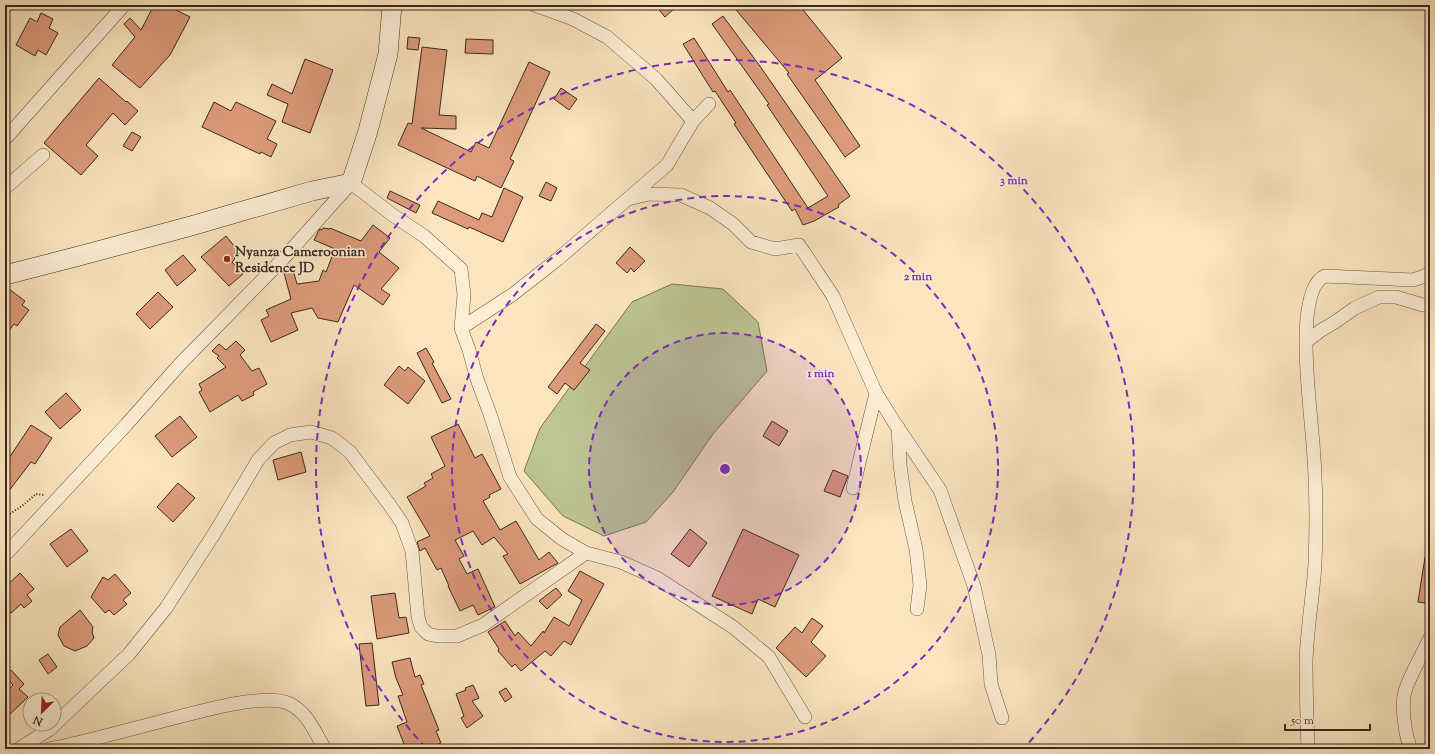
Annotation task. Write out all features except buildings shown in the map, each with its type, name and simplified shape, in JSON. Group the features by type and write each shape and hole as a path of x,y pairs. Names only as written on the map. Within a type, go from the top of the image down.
{"main road":[{"path":"5,275 176,230 312,191 351,183 368,131 388,54 392,5"}],"street":[{"path":"5,139 124,5"},
{"path":"534,5 573,19 607,37 656,79 692,120"},
{"path":"461,328 512,295 558,259 667,165 692,120 709,104"},
{"path":"5,188 42,156"},
{"path":"5,555 126,425 180,364 283,259 351,183 394,216 424,236 461,269 464,295 461,328 510,477 537,519 562,539 586,553 622,562 657,578 733,627 769,657 805,717"},
{"path":"628,199 649,194 681,195 710,208 733,224 751,242 775,249 800,245 833,296 876,393 940,490 974,586 989,655 991,684 1002,718"},
{"path":"1308,749 1306,660 1315,565 1316,506 1306,342 1310,298 1315,284 1325,276 1413,280 1422,278 1430,273"},
{"path":"1306,342 1355,308 1379,297 1396,297 1422,305 1430,305"},
{"path":"853,488 876,393"},
{"path":"898,427 900,465 904,494 917,557 920,585 917,610"},
{"path":"19,749 50,729 129,654 166,608 214,534 258,460 274,443 290,435 311,432 332,438 350,452 389,504 402,523 412,551 418,617 421,627 428,634 436,636 457,636 483,625 586,553"},
{"path":"1411,749 1407,741 1404,715 1405,692 1430,638"},
{"path":"49,749 161,722 202,710 262,700 289,703 299,710 306,718 325,749"}],"path":[{"path":"5,517 22,506 36,494 59,496"}],"green space":[{"path":"672,284 723,289 758,322 767,371 713,434 673,492 646,522 604,536 563,516 524,471 540,428 632,302"}],"place":[{"name":"Nyanza Cameroonian Residence JD","path":"227,259"}]}
